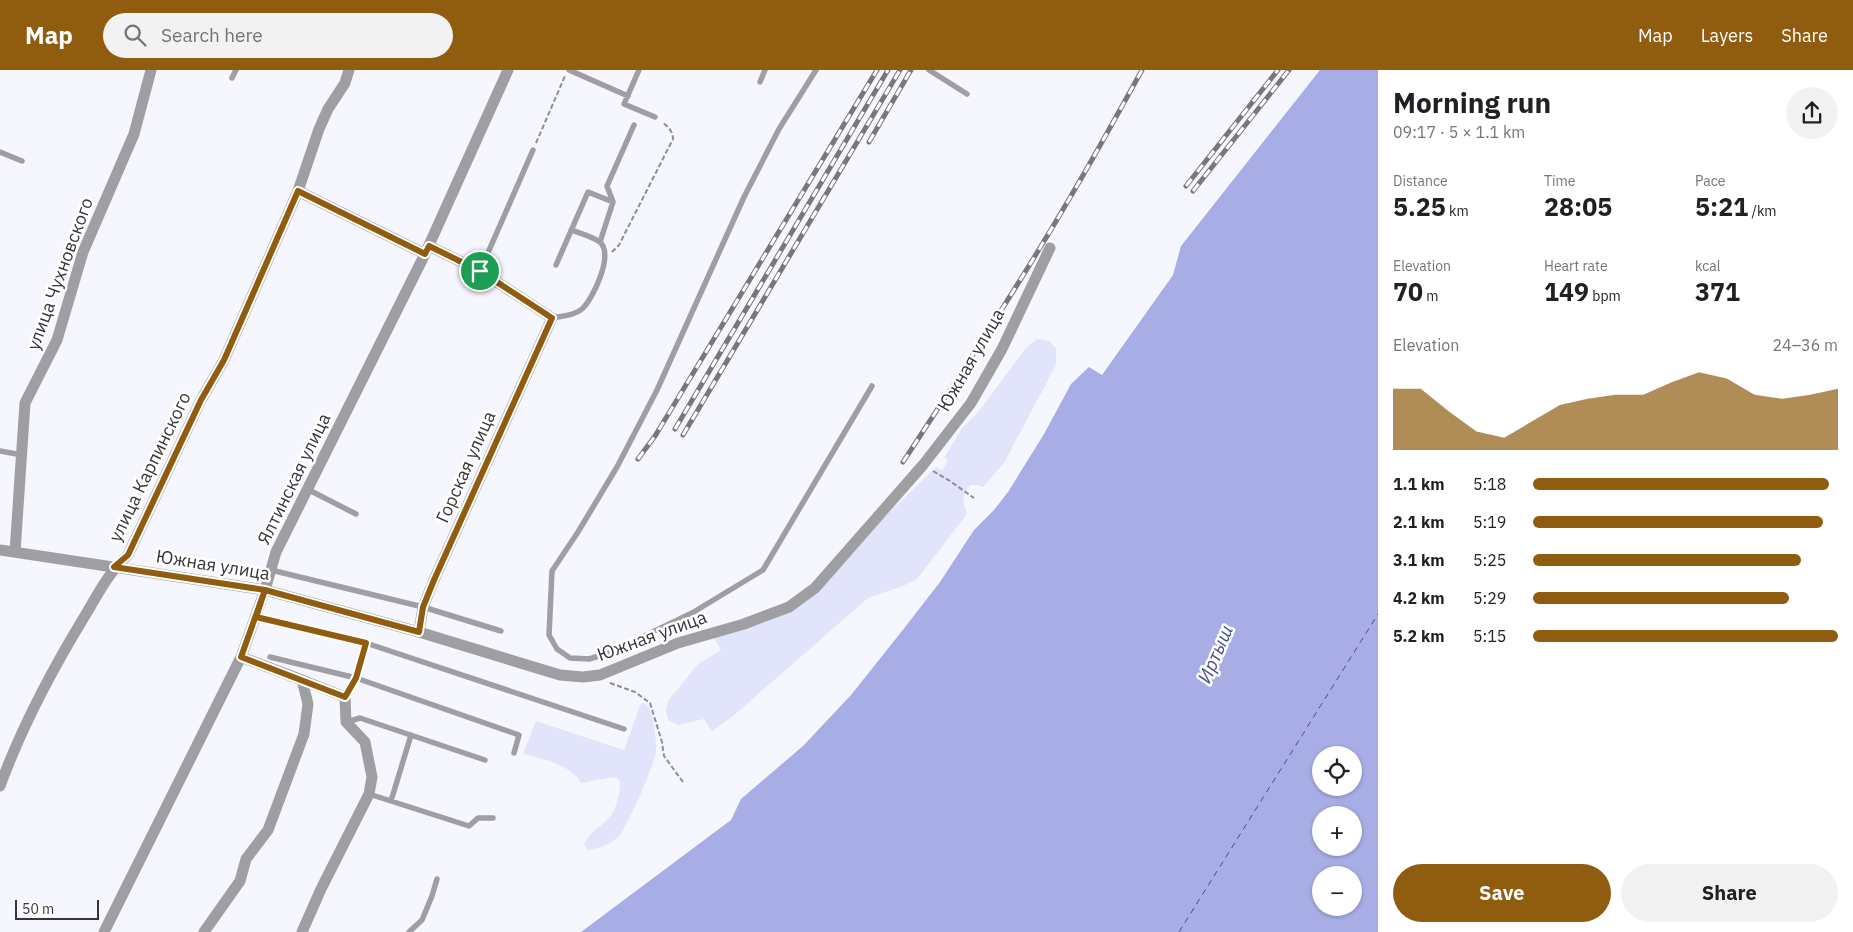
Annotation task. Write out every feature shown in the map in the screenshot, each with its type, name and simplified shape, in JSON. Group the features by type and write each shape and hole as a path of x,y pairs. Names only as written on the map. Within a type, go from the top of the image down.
{"street":[{"name":"улица Чухновского","path":"15,552 25,403 57,340 82,252 134,134 151,70"},
{"name":"улица Карпинского","path":"0,786 13,751 63,650 114,567 128,555 201,400 224,360 298,191 319,128 328,109 345,83 349,70"},
{"name":"Ялтинская улица","path":"104,932 241,657 265,590 276,552 427,250 508,70"},
{"path":"298,191 427,250 480,271 552,318"},
{"name":"Южная улица","path":"0,550 265,590 419,632 560,674 583,677 600,675 678,643 744,624 789,607 815,588 923,465 970,403 1002,349 1050,248"},
{"name":"Горская улица","path":"419,632 423,607 552,318"},
{"path":"241,657 345,697 346,722 365,742 372,777 369,794 321,889 302,932"},
{"path":"204,932 240,881 246,858 268,830 304,734 308,704 302,680"}],"lane":[{"path":"232,78 236,70"},
{"path":"568,70 628,96"},
{"path":"639,70 624,104 655,117"},
{"path":"760,82 765,70"},
{"path":"816,70 779,129 744,197 657,390 622,458 578,532 552,571 549,635 557,648 570,658 589,659 609,653 692,613 764,570 872,386"},
{"path":"929,70 967,94"},
{"path":"600,242 613,202 607,186 634,125"},
{"path":"480,271 533,150"},
{"path":"0,152 22,161"},
{"path":"556,265 588,192 613,202"},
{"path":"552,318 573,314 582,309 593,292 604,266 606,255 600,242 572,230"},
{"path":"0,451 22,456"},
{"path":"307,488 356,514"},
{"path":"271,570 423,607 501,631"},
{"path":"256,617 366,643 624,729"},
{"path":"345,697 356,678 366,643"},
{"path":"270,657 356,678 520,735 514,753"},
{"path":"346,722 360,718 485,760"},
{"path":"391,801 411,735"},
{"path":"369,794 469,826 478,818 493,818"},
{"path":"409,932 422,920 437,879"}],"path":[{"path":"533,150 568,70"},
{"path":"606,255 615,251 619,245 673,139 673,134 669,127 655,117"},
{"path":"923,465 950,480 974,498"},
{"path":"608,683 634,692 650,704 662,742 664,756 683,782"}],"shaded area":[{"path":"1037,339 1049,341 1056,348 1056,365 1004,463 983,487 970,485 964,499 967,514 917,579 868,598 733,716 712,731 704,719 678,725 668,720 666,711 668,701 698,664 721,650 714,638 795,607 936,467 942,471 948,460 944,458 962,428 979,411 1025,349"},
{"path":"641,703 648,706 652,714 656,751 651,769 634,809 619,836 605,846 588,850 584,845 589,835 608,819 615,807 620,781 614,777 581,783 570,771 555,763 523,754 536,721 624,750"}],"water":[{"name":"Иртыш","path":"1320,70 1378,70 1378,932 581,932 731,820 741,799 803,746 851,695 940,582 974,530 994,510 1008,492 1044,434 1071,384 1089,367 1102,375 1173,275 1181,246"}],"ferry route":[{"path":"1179,932 1378,614"}],"railway":[{"path":"638,459 655,436 877,70"},
{"path":"675,429 888,70"},
{"path":"683,435 900,70"},
{"path":"869,142 911,70"},
{"path":"903,462 1055,224 1142,70"},
{"path":"1186,186 1278,70"},
{"path":"1193,191 1289,70"}],"route":[{"path":"480,271 429,246 425,254 298,191 224,360 201,400 128,555 114,567 265,590 241,657 345,697 356,678 366,643 256,617 265,590 419,632 423,607 434,580 552,318 480,271"}]}
